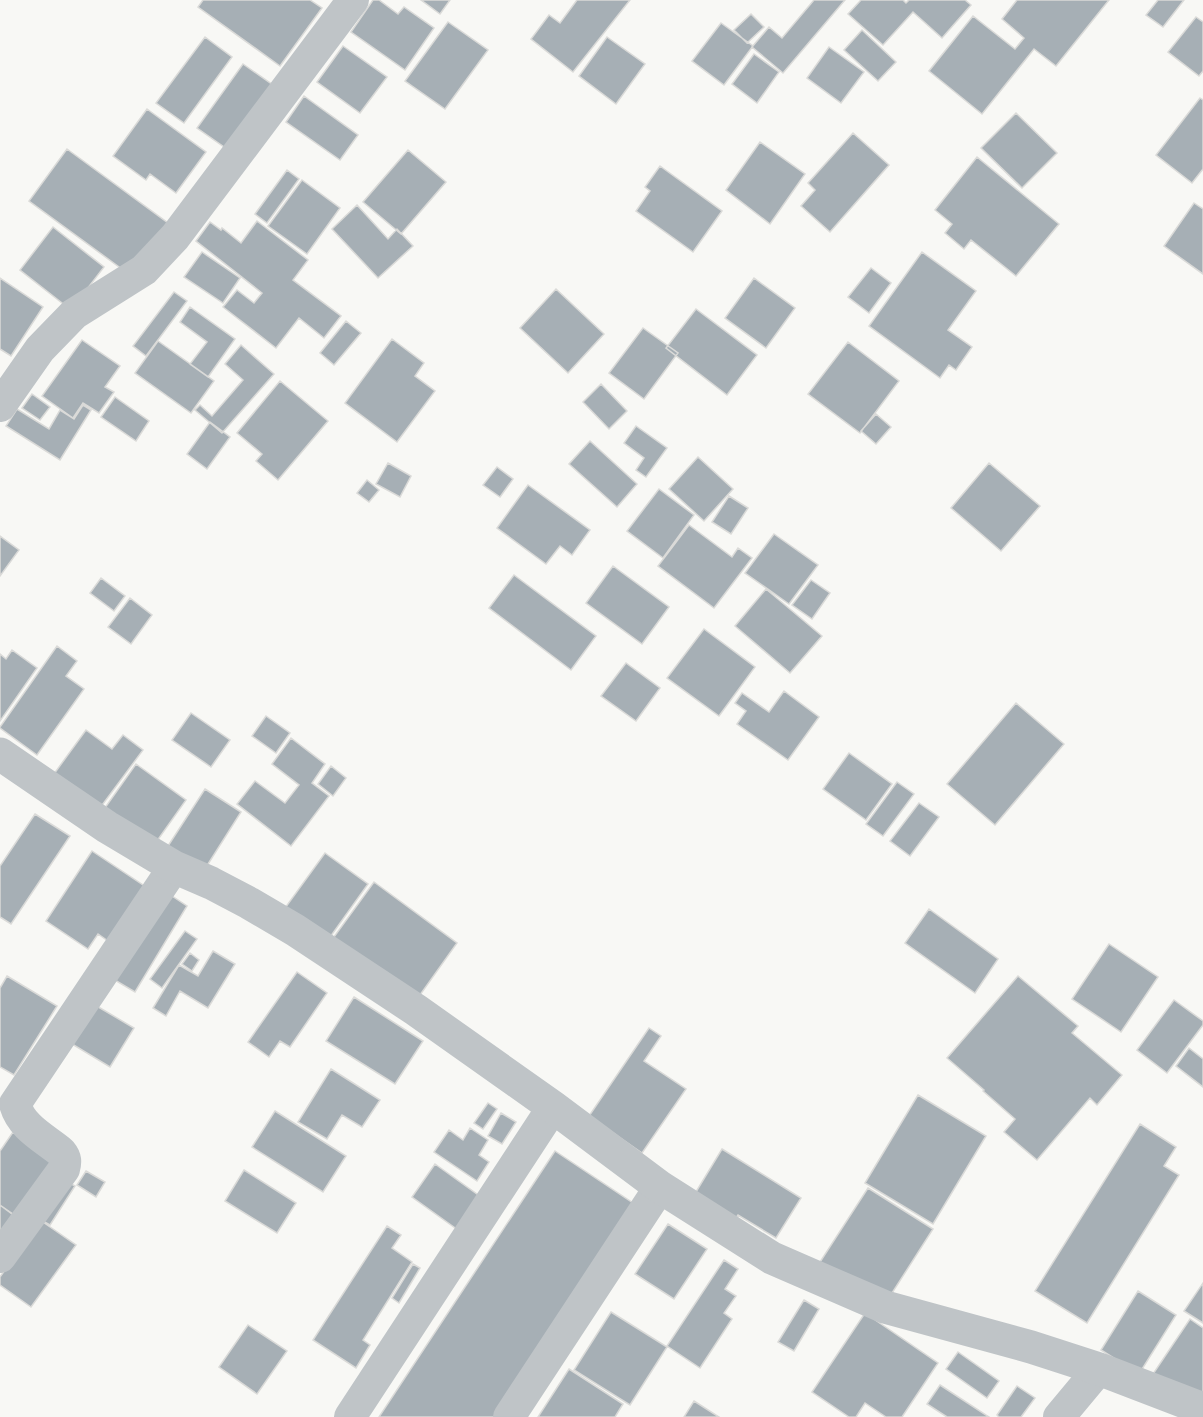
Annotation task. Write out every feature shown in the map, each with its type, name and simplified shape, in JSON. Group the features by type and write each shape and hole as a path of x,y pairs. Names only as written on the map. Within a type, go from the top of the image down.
{"street":[{"path":"0,406 40,349 74,314 144,270 175,237 353,0"},
{"path":"0,754 107,827 174,867 211,883 295,930 417,1010 660,1187 772,1258 885,1307 1031,1347 1099,1369 1203,1409"},
{"path":"0,1257 64,1169 66,1162 61,1152 24,1123 17,1113 15,1104 174,867"},
{"path":"350,1417 553,1107"},
{"path":"509,1417 660,1187"},
{"path":"1059,1417 1099,1369"}],"building":[{"path":"203,0 310,0 322,8 280,66 198,7"},
{"path":"373,0 379,0 398,14 404,7 434,28 405,70 351,32"},
{"path":"421,0 450,0 440,14"},
{"path":"577,0 630,0 573,72 531,39 549,15 560,23"},
{"path":"814,0 845,0 783,73 752,47 769,27 782,38"},
{"path":"861,0 903,0 906,3 909,0 965,0 971,5 942,38 913,12 883,45 848,14"},
{"path":"1017,0 1109,0 1056,66 1034,49 982,114 929,71 973,16 1015,49 1024,38 1002,19"},
{"path":"1158,0 1184,0 1163,27 1146,15"},
{"path":"751,14 764,27 747,43 734,30"},
{"path":"1196,17 1203,22 1203,71 1199,76 1168,52"},
{"path":"448,22 488,50 445,109 405,81"},
{"path":"721,23 753,46 724,85 692,61"},
{"path":"862,30 896,62 878,81 844,50"},
{"path":"205,37 232,57 184,123 156,103"},
{"path":"607,37 645,64 616,104 579,76"},
{"path":"343,46 387,77 360,113 317,82"},
{"path":"829,47 864,72 841,103 807,78"},
{"path":"754,54 779,72 757,103 732,84"},
{"path":"243,64 273,85 227,149 197,128"},
{"path":"304,96 358,135 340,160 286,122"},
{"path":"1200,98 1203,100 1203,169 1192,183 1156,155"},
{"path":"147,109 206,152 176,193 150,174 146,180 113,156"},
{"path":"1016,113 1057,153 1022,188 981,148"},
{"path":"853,133 889,165 830,232 801,206 815,190 808,183"},
{"path":"760,142 805,174 770,224 726,190"},
{"path":"67,149 168,223 130,275 29,201"},
{"path":"408,150 446,182 401,234 363,202"},
{"path":"977,157 1059,224 1016,276 971,240 964,249 945,233 952,224 935,210"},
{"path":"660,166 722,211 693,252 636,211 650,191 645,187"},
{"path":"287,170 299,179 267,223 255,214"},
{"path":"302,180 340,208 307,254 268,226"},
{"path":"1194,203 1203,209 1203,274 1164,246"},
{"path":"357,205 388,239 397,229 413,246 378,278 332,229"},
{"path":"257,221 308,260 293,280 341,316 324,338 299,318 276,348 223,307 237,290 254,303 262,293 196,241 210,222 241,243"},
{"path":"53,227 104,267 71,310 20,270"},
{"path":"202,252 240,278 223,303 184,277"},
{"path":"922,252 976,291 948,330 972,347 956,370 949,365 940,378 869,326"},
{"path":"871,268 891,283 869,313 848,297"},
{"path":"0,278 43,307 11,356 0,349"},
{"path":"754,278 795,308 766,348 725,318"},
{"path":"556,289 604,334 568,373 520,328"},
{"path":"174,292 187,301 146,356 133,346"},
{"path":"190,307 235,339 208,377 190,364 207,342 180,322"},
{"path":"696,309 757,355 727,395 666,348"},
{"path":"346,321 361,333 334,365 320,353"},
{"path":"643,328 678,353 644,399 609,373"},
{"path":"392,339 424,363 415,376 435,391 397,442 345,403"},
{"path":"82,340 120,366 105,387 114,392 99,413 83,403 73,418 42,396"},
{"path":"158,341 214,381 191,413 135,373"},
{"path":"848,342 899,381 860,433 808,394"},
{"path":"241,345 274,374 222,433 195,410 200,405 212,416 243,380 225,364"},
{"path":"280,381 328,421 278,480 256,461 262,454 237,433"},
{"path":"601,384 627,411 609,429 583,402"},
{"path":"32,394 50,407 40,420 22,408"},
{"path":"115,397 149,421 136,441 101,417"},
{"path":"83,405 91,410 60,460 6,426 17,409 49,429 60,410 74,419"},
{"path":"876,414 891,427 876,444 861,431"},
{"path":"210,422 230,437 207,469 187,454"},
{"path":"636,426 667,448 646,477 636,470 644,458 624,443"},
{"path":"590,441 637,484 617,507 569,464"},
{"path":"698,457 733,489 704,521 669,489"},
{"path":"388,463 411,476 400,497 376,484"},
{"path":"989,463 1040,506 1001,551 951,508"},
{"path":"497,467 513,479 500,497 483,485"},
{"path":"367,480 379,490 369,502 357,493"},
{"path":"528,485 590,530 572,555 560,546 546,564 497,528"},
{"path":"659,489 694,515 663,558 627,531"},
{"path":"729,496 748,508 731,534 712,522"},
{"path":"689,525 732,557 738,548 752,558 714,608 658,566"},
{"path":"774,534 818,565 789,604 745,573"},
{"path":"0,536 19,550 0,576"},
{"path":"613,566 669,607 642,644 586,603"},
{"path":"514,575 596,636 571,670 489,608"},
{"path":"101,578 125,596 114,611 90,593"},
{"path":"811,580 830,593 812,619 792,605"},
{"path":"766,589 822,636 790,673 735,626"},
{"path":"130,598 152,615 131,644 108,627"},
{"path":"704,629 755,667 719,716 667,678"},
{"path":"57,646 77,661 66,676 84,689 37,755 0,727"},
{"path":"12,650 37,668 0,721 0,654 6,659"},
{"path":"626,663 660,688 636,721 601,696"},
{"path":"784,691 819,717 788,760 737,724 746,711 735,703 742,693 769,712"},
{"path":"1016,703 1064,744 995,825 947,784"},
{"path":"191,713 230,740 211,767 172,740"},
{"path":"266,716 290,733 276,753 252,736"},
{"path":"86,730 112,749 123,735 143,750 97,812 51,778"},
{"path":"291,738 325,764 312,783 329,796 291,846 237,804 255,781 285,803 299,785 272,764"},
{"path":"849,753 892,784 866,820 823,789"},
{"path":"136,764 186,800 152,848 102,812"},
{"path":"331,766 346,778 333,796 318,784"},
{"path":"897,782 914,794 883,836 866,824"},
{"path":"205,789 241,812 203,872 166,849"},
{"path":"919,803 939,817 910,856 890,841"},
{"path":"35,814 70,836 11,924 0,917 0,866"},
{"path":"92,851 155,893 118,948 98,934 88,949 46,921"},
{"path":"325,853 368,884 328,940 285,908"},
{"path":"374,882 457,943 415,1002 331,941"},
{"path":"166,892 187,906 135,992 113,979"},
{"path":"929,909 998,959 975,993 905,943"},
{"path":"185,931 197,939 162,988 150,979"},
{"path":"1109,944 1158,977 1121,1032 1072,999"},
{"path":"213,951 235,964 208,1008 180,991 166,1016 153,1008 179,965 198,976"},
{"path":"190,953 199,960 192,971 182,964"},
{"path":"297,972 327,993 290,1047 280,1041 269,1057 248,1042"},
{"path":"7,976 57,1006 14,1075 0,1067 0,988"},
{"path":"1018,976 1078,1026 1072,1033 1122,1075 1097,1105 1090,1098 1037,1160 1004,1132 1015,1119 947,1058"},
{"path":"354,997 423,1041 395,1084 326,1041"},
{"path":"1174,1000 1203,1021 1203,1025 1167,1073 1137,1050"},
{"path":"95,1005 134,1028 110,1067 72,1044"},
{"path":"649,1028 661,1036 644,1061 686,1089 642,1153 589,1116"},
{"path":"1189,1048 1203,1059 1203,1087 1176,1066"},
{"path":"331,1069 380,1100 362,1127 342,1115 327,1139 298,1122"},
{"path":"918,1095 986,1136 933,1224 865,1183"},
{"path":"488,1103 497,1109 483,1129 474,1123"},
{"path":"275,1111 346,1156 323,1192 252,1147"},
{"path":"501,1113 516,1122 502,1144 488,1136"},
{"path":"1140,1124 1176,1147 1164,1166 1179,1175 1087,1323 1035,1291"},
{"path":"470,1128 488,1140 479,1155 489,1162 477,1181 434,1152 449,1130 463,1140"},
{"path":"13,1132 62,1167 23,1221 0,1205 0,1151"},
{"path":"722,1149 801,1198 776,1238 738,1215 731,1225 691,1200"},
{"path":"555,1151 642,1209 504,1417 379,1417"},
{"path":"435,1164 481,1197 458,1230 412,1197"},
{"path":"244,1170 296,1203 277,1233 225,1201"},
{"path":"86,1171 105,1182 96,1197 77,1185"},
{"path":"63,1179 75,1186 50,1225 39,1219"},
{"path":"868,1188 933,1229 885,1304 820,1262"},
{"path":"0,1205 24,1223 0,1257"},
{"path":"40,1220 76,1245 31,1307 0,1285 0,1277"},
{"path":"668,1224 707,1249 674,1299 635,1274"},
{"path":"387,1226 401,1235 392,1248 412,1262 363,1340 370,1345 356,1368 313,1340"},
{"path":"724,1260 738,1269 725,1289 736,1296 724,1313 732,1319 700,1368 667,1346"},
{"path":"413,1264 420,1268 399,1303 392,1298"},
{"path":"1203,1283 1203,1323 1184,1311"},
{"path":"1138,1291 1176,1315 1139,1374 1101,1350"},
{"path":"804,1300 819,1309 794,1351 778,1342"},
{"path":"611,1312 667,1347 630,1405 574,1370"},
{"path":"865,1313 938,1363 902,1417 886,1417 865,1403 856,1417 849,1417 812,1392"},
{"path":"1190,1319 1203,1328 1203,1408 1153,1374"},
{"path":"248,1325 287,1351 257,1394 219,1367"},
{"path":"958,1352 999,1381 987,1398 946,1369"},
{"path":"569,1369 623,1404 615,1417 538,1417"},
{"path":"940,1385 989,1417 947,1417 927,1404"},
{"path":"1017,1386 1035,1398 1021,1417 999,1417 997,1415"},
{"path":"694,1401 719,1417 684,1417"}]}
